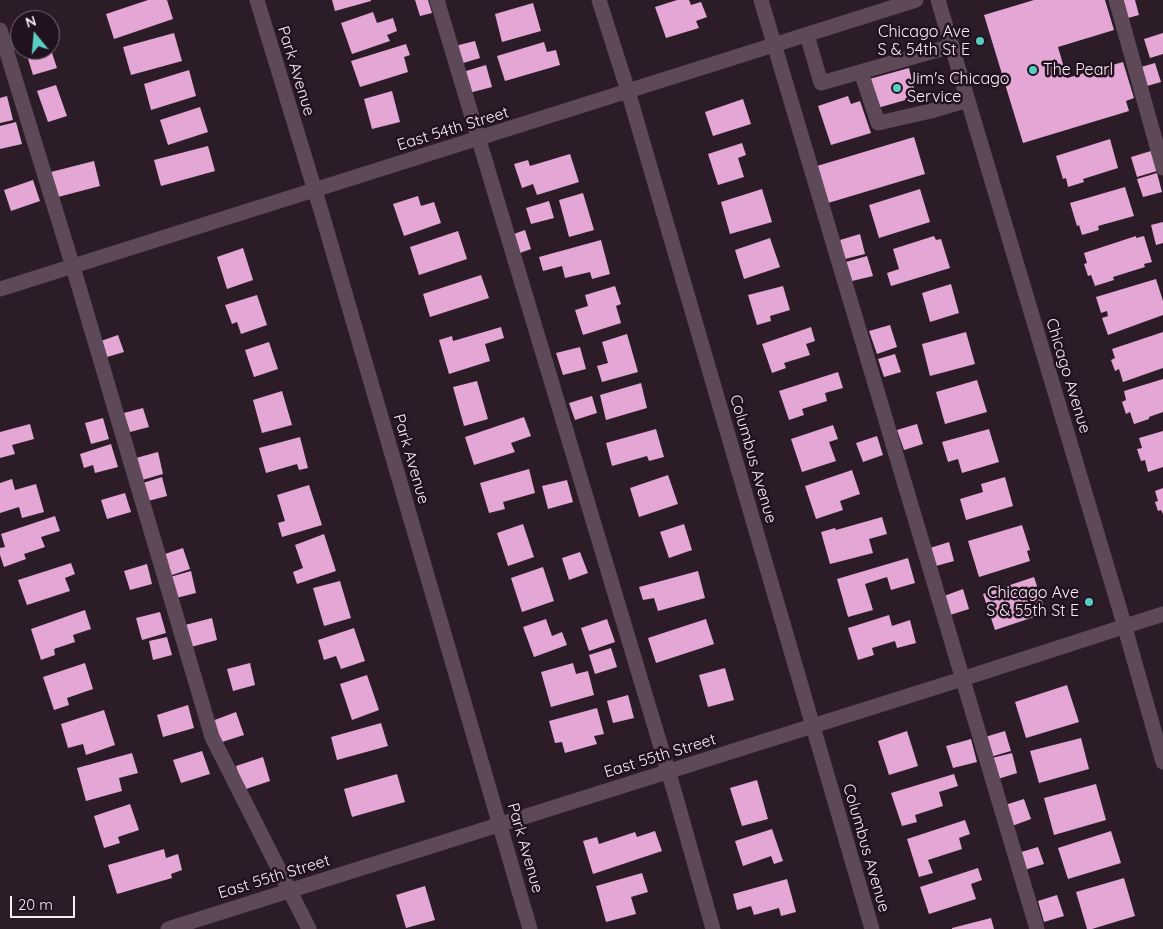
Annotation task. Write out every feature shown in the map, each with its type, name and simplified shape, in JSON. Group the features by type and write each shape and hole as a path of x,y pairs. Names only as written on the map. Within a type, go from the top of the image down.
{"street":[{"name":"Park Avenue","path":"256,0 315,191 530,929"},
{"path":"437,0 675,794 713,929"},
{"name":"Columbus Avenue","path":"599,0 628,91 872,929"},
{"path":"761,0 1037,929"},
{"name":"East 54th Street","path":"0,289 916,0"},
{"name":"Chicago Avenue","path":"938,0 1163,762"},
{"path":"1116,0 1163,168"},
{"path":"0,30 73,266 212,737 291,890 309,929"},
{"path":"807,35 821,83 952,46"},
{"path":"861,72 878,123 932,111 968,100"},
{"name":"East 55th Street","path":"168,929 1163,614"}],"building":[{"path":"148,0 167,0 173,19 114,39 106,14"},
{"path":"332,0 371,0 371,1 335,11"},
{"path":"415,0 428,0 432,13 420,16"},
{"path":"677,0 689,0 691,5 701,2 707,17 696,21 699,28 666,38 655,7"},
{"name":"The Pearl","path":"1034,0 1105,0 1114,30 1058,47 1067,78 1123,62 1134,98 1126,101 1129,111 1023,143 984,15"},
{"path":"1122,0 1135,0 1139,15 1128,18"},
{"path":"533,3 541,31 502,42 495,14"},
{"path":"373,12 377,23 393,18 397,31 387,35 390,41 352,54 341,23"},
{"path":"174,33 182,61 131,75 123,47"},
{"path":"1163,33 1163,54 1150,58 1144,39"},
{"path":"475,41 480,58 460,64 455,46"},
{"path":"544,42 547,52 556,50 560,65 505,81 497,56"},
{"path":"406,44 410,55 404,57 408,72 360,87 351,61"},
{"path":"28,60 54,60 57,68 33,75"},
{"path":"1155,63 1161,82 1147,86 1141,67"},
{"path":"486,65 492,87 469,93 463,72"},
{"path":"909,68 916,97 874,109 866,80"},
{"path":"189,70 196,96 151,110 144,84"},
{"path":"56,85 67,116 48,122 37,91"},
{"path":"392,91 400,122 372,129 364,99"},
{"path":"7,96 13,120 0,123 0,98"},
{"path":"848,96 851,104 860,101 871,133 831,145 818,106"},
{"path":"743,99 751,124 713,136 705,112"},
{"path":"200,107 208,132 168,145 160,120"},
{"path":"16,122 22,144 0,149 0,126"},
{"path":"914,137 925,174 828,203 817,166"},
{"path":"1110,139 1118,168 1083,179 1084,182 1068,187 1066,178 1063,179 1056,156"},
{"path":"742,143 746,155 738,158 744,177 718,185 708,154"},
{"path":"208,146 215,171 161,186 154,160"},
{"path":"1151,151 1157,171 1137,177 1131,157"},
{"path":"570,154 579,182 537,195 533,184 522,188 514,164 528,160 530,166"},
{"path":"94,161 100,186 58,197 51,172"},
{"path":"1157,173 1162,192 1143,197 1137,179"},
{"path":"33,180 40,201 11,211 4,190"},
{"path":"1125,187 1134,216 1098,226 1099,230 1082,235 1079,225 1077,226 1070,203"},
{"path":"762,189 772,222 730,234 721,202"},
{"path":"920,189 930,222 879,238 869,205"},
{"path":"583,193 594,230 569,237 559,200"},
{"path":"418,196 421,206 434,202 441,223 404,236 393,204"},
{"path":"549,201 554,218 531,224 526,208"},
{"path":"1163,222 1163,243 1156,245 1151,225"},
{"path":"525,230 531,249 520,253 514,234"},
{"path":"458,231 467,259 419,275 410,247"},
{"path":"860,234 865,254 845,259 840,240"},
{"path":"934,236 936,240 941,239 950,268 891,286 887,273 899,269 893,249"},
{"path":"1136,236 1136,238 1144,236 1152,262 1144,264 1145,267 1113,277 1114,280 1095,286 1091,275 1088,276 1084,264 1087,263 1084,253"},
{"path":"770,238 780,267 744,279 735,250"},
{"path":"601,240 610,274 592,279 590,272 565,278 562,266 543,271 539,257"},
{"path":"243,248 253,280 227,289 217,257"},
{"path":"867,256 873,276 852,281 846,262"},
{"path":"481,275 489,298 430,317 423,294"},
{"path":"1156,279 1163,301 1163,315 1108,335 1102,318 1108,316 1107,311 1101,313 1096,297"},
{"path":"951,284 959,313 930,322 922,293"},
{"path":"615,286 621,304 616,306 621,323 583,335 575,310 588,306 585,295"},
{"path":"783,286 790,310 770,316 771,321 757,325 748,295"},
{"path":"257,295 267,325 241,334 237,322 232,324 225,305"},
{"path":"890,325 897,347 877,354 869,331"},
{"path":"501,327 504,338 485,344 490,361 449,374 439,340 452,336 453,341"},
{"path":"811,327 815,341 806,344 810,355 784,363 786,368 772,373 762,344"},
{"path":"966,332 975,364 930,376 922,344"},
{"path":"1163,332 1163,368 1123,382 1119,369 1115,371 1111,360 1115,358 1112,349"},
{"path":"627,334 638,372 602,382 597,366 608,363 602,342"},
{"path":"118,335 124,352 107,357 101,341"},
{"path":"269,342 278,369 254,377 245,350"},
{"path":"580,347 586,369 563,375 556,353"},
{"path":"895,354 901,372 884,377 878,359"},
{"path":"838,372 843,388 825,393 827,401 802,409 804,415 789,420 779,391"},
{"path":"1163,379 1163,412 1134,424 1130,412 1126,414 1122,402 1126,400 1124,391"},
{"path":"977,380 987,412 945,424 936,392"},
{"path":"477,381 488,419 464,426 453,387"},
{"path":"641,383 647,408 606,420 600,395"},
{"path":"282,391 292,425 262,433 253,400"},
{"path":"592,396 597,413 575,420 569,403"},
{"path":"143,408 149,427 130,432 124,413"},
{"path":"524,417 531,436 511,443 515,452 474,465 465,437"},
{"path":"103,418 109,439 91,444 85,423"},
{"path":"30,424 34,439 12,445 15,454 0,458 0,432"},
{"path":"917,424 923,444 904,450 897,430"},
{"path":"833,425 838,439 829,442 836,461 802,472 791,439"},
{"path":"656,429 664,457 649,461 647,456 612,466 606,443"},
{"path":"989,429 999,462 962,473 958,459 948,462 942,442"},
{"path":"1163,431 1163,467 1148,472 1145,460 1141,461 1137,449 1142,448 1139,438"},
{"path":"877,436 883,455 863,462 856,443"},
{"path":"300,437 308,468 299,470 297,464 266,473 259,448"},
{"path":"111,444 118,467 95,473 93,465 84,468 80,454"},
{"path":"158,452 163,474 142,480 136,458"},
{"path":"529,469 535,493 503,502 505,509 489,513 480,483"},
{"path":"852,470 860,494 840,501 843,510 816,519 805,486"},
{"path":"668,475 678,504 639,517 630,488"},
{"path":"162,477 167,496 148,501 143,483"},
{"path":"1005,477 1013,506 966,520 960,499 983,492 981,484"},
{"path":"12,479 15,490 36,484 44,512 22,518 19,507 0,513 0,483"},
{"path":"567,480 573,502 548,509 542,486"},
{"path":"309,485 322,525 282,537 278,523 285,521 277,495"},
{"path":"1163,488 1163,514 1161,510 1158,511 1155,502 1158,501 1155,491"},
{"path":"125,493 131,512 107,519 101,500"},
{"path":"55,516 60,531 41,537 45,547 24,554 26,559 4,567 0,555 0,548 5,547 1,534"},
{"path":"882,517 887,534 869,539 873,553 830,564 821,532 835,528 836,530"},
{"path":"523,524 534,557 508,566 497,533"},
{"path":"684,524 692,550 669,558 660,532"},
{"path":"1022,525 1030,550 1027,551 1030,561 979,577 968,541"},
{"path":"324,534 336,571 297,584 293,572 303,568 295,545"},
{"path":"949,542 954,561 936,566 930,548"},
{"path":"183,548 190,569 169,576 162,555"},
{"path":"580,552 588,573 569,580 562,558"},
{"path":"908,558 915,583 891,590 887,577 865,584 873,610 848,617 837,579"},
{"path":"71,563 75,574 65,578 70,591 27,605 18,580"},
{"path":"147,564 152,584 130,590 124,571"},
{"path":"543,567 554,601 522,612 511,578"},
{"path":"191,571 196,593 176,598 170,577"},
{"path":"698,571 705,598 658,611 654,598 643,600 639,587"},
{"path":"1034,577 1046,613 995,630 983,594"},
{"path":"340,581 351,618 324,626 313,588"},
{"path":"963,589 969,609 950,615 944,596"},
{"path":"85,610 91,629 73,635 75,642 54,649 55,655 41,660 31,629"},
{"path":"160,612 166,633 142,640 136,618"},
{"path":"889,615 892,626 910,620 916,643 897,648 895,641 872,648 874,655 858,660 848,628"},
{"path":"212,618 217,640 191,647 185,625"},
{"path":"546,619 552,636 562,632 567,645 534,657 523,627"},
{"path":"607,619 615,642 589,651 581,628"},
{"path":"706,619 714,644 656,663 648,638"},
{"path":"354,628 365,661 341,669 336,656 324,660 318,640"},
{"path":"167,637 172,655 153,660 149,641"},
{"path":"611,648 617,667 595,674 589,655"},
{"path":"85,663 93,689 67,698 69,705 54,710 43,677"},
{"path":"250,663 255,685 233,691 227,669"},
{"path":"573,663 576,674 588,671 594,695 551,707 541,672"},
{"path":"725,668 734,700 708,707 699,675"},
{"path":"367,675 379,710 352,720 340,684"},
{"path":"1067,685 1079,722 1026,738 1015,702"},
{"path":"628,695 634,718 613,723 607,701"},
{"path":"188,705 194,728 163,737 157,715"},
{"path":"597,708 604,734 594,736 597,744 565,753 562,742 555,743 549,721"},
{"path":"104,710 115,745 86,755 83,744 68,748 61,724"},
{"path":"236,712 244,735 219,743 212,721"},
{"path":"381,723 388,746 337,760 331,737"},
{"path":"907,731 918,766 889,775 878,741"},
{"path":"1005,731 1011,751 990,757 985,737"},
{"path":"1081,738 1089,769 1039,783 1030,751"},
{"path":"971,739 977,762 953,768 946,746"},
{"path":"202,751 210,774 181,783 173,760"},
{"path":"132,753 138,773 119,778 122,791 86,801 77,768"},
{"path":"1012,753 1017,773 998,779 992,758"},
{"path":"263,757 270,781 243,790 236,766"},
{"path":"397,774 405,802 352,817 344,789"},
{"path":"954,774 958,786 939,792 943,806 915,815 917,822 902,826 891,793"},
{"path":"757,780 768,819 742,826 730,788"},
{"path":"1096,784 1106,820 1054,835 1044,798"},
{"path":"1024,799 1031,819 1012,826 1005,805"},
{"path":"130,804 139,830 118,837 120,843 104,848 94,816"},
{"path":"965,820 970,834 959,838 962,849 928,860 933,873 919,877 907,839"},
{"path":"772,829 783,861 774,864 771,856 743,866 735,841"},
{"path":"655,831 662,851 593,874 583,841 597,837 599,844 635,832 637,837"},
{"path":"1111,831 1121,863 1068,879 1058,848"},
{"path":"1038,847 1044,864 1024,870 1018,853"},
{"path":"164,849 166,858 178,854 182,870 171,874 172,878 117,894 108,865"},
{"path":"978,868 982,880 971,884 976,899 929,914 920,887"},
{"path":"642,873 648,892 631,897 636,914 606,922 596,886"},
{"path":"1124,878 1135,916 1087,929 1076,892"},
{"path":"787,879 796,912 781,916 779,908 754,915 751,906 737,910 733,894"},
{"path":"425,886 435,920 406,928 396,895"},
{"path":"1057,895 1064,916 1044,922 1038,901"},
{"path":"991,918 994,929 952,929 952,928"}],"place":[{"name":"Chicago Ave S & 54th St E","path":"980,41"},
{"name":"The Pearl","path":"1033,70"},
{"name":"Jim's Chicago Service","path":"897,88"},
{"name":"Chicago Ave S & 55th St E","path":"1089,602"}]}
